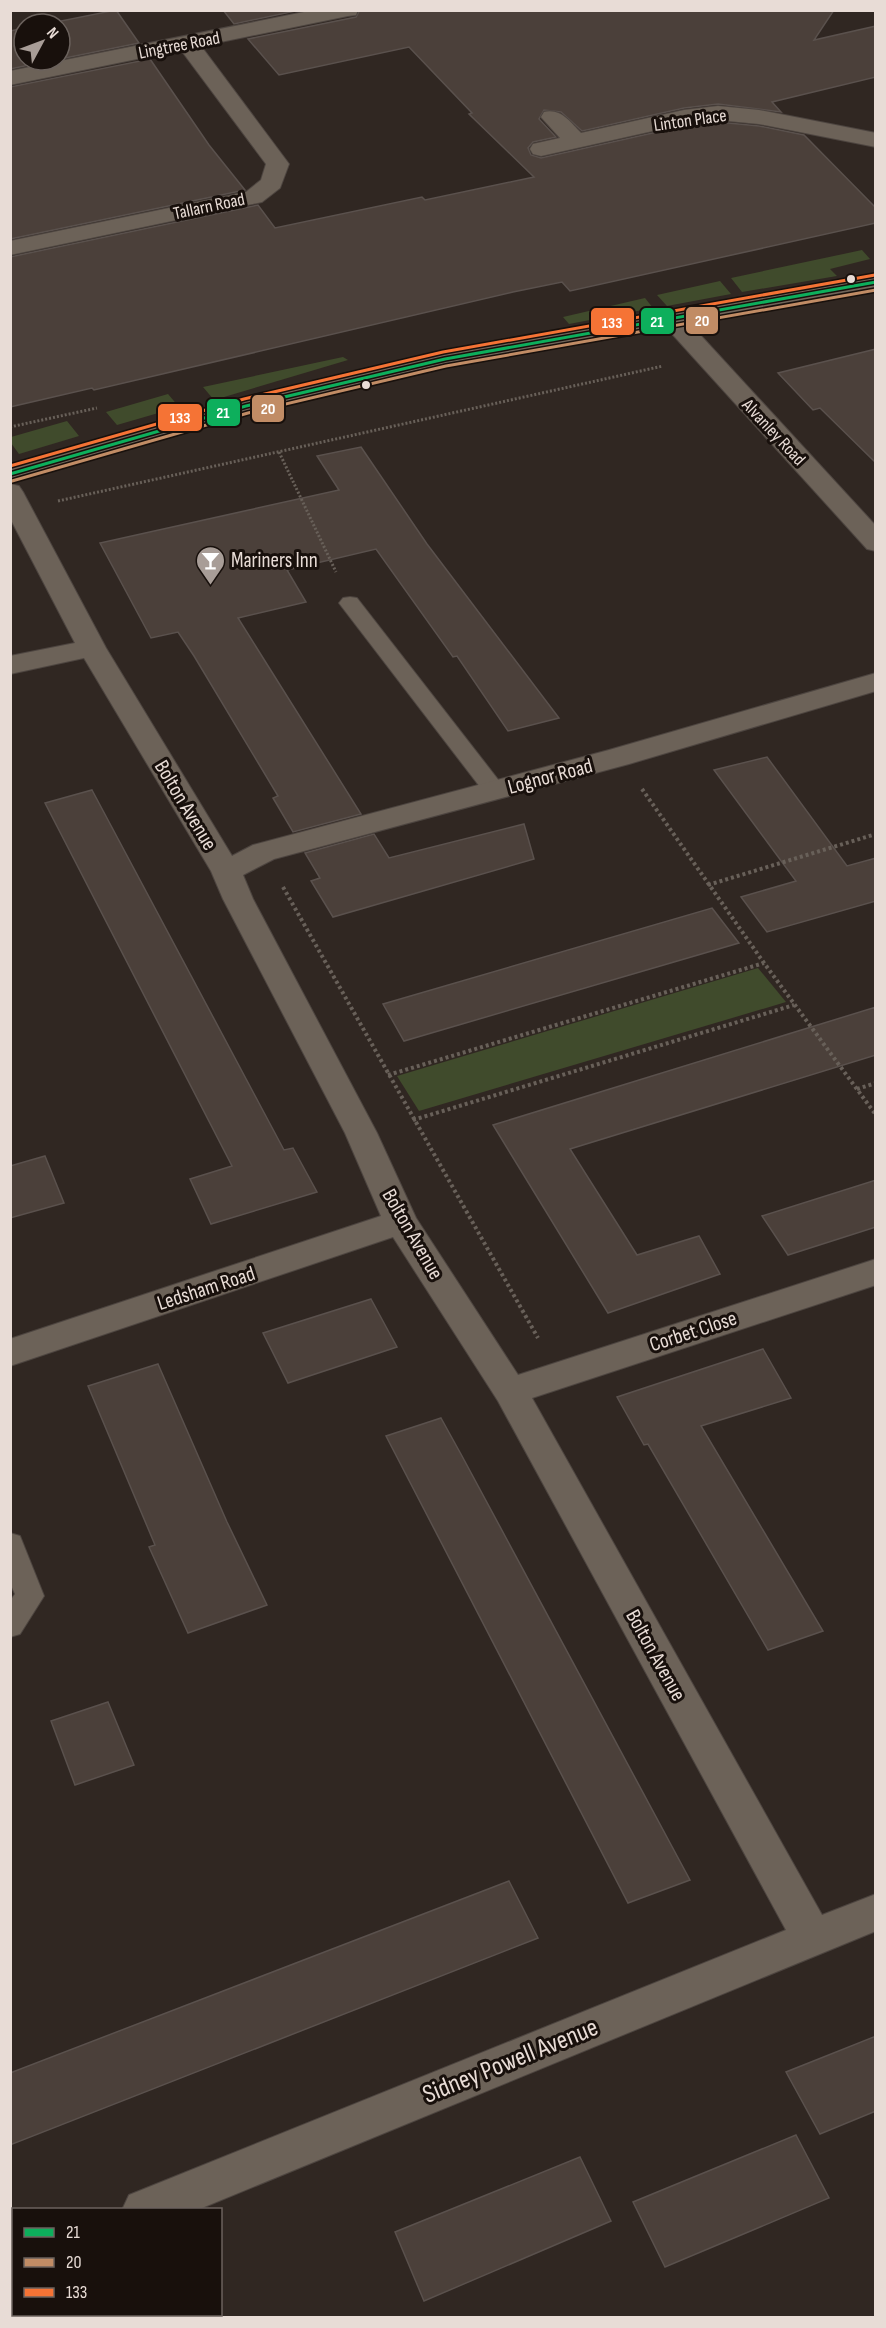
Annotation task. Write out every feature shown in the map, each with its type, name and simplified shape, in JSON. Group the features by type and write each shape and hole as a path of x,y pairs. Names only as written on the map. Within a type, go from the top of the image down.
{"main road":[{"path":"10,474 246,406 423,364 876,282"}],"street":[{"name":"Lingtree Road","path":"10,78 348,10"},
{"name":"Tallarn Road","path":"10,248 254,197 272,183 278,164 188,44"},
{"name":"Linton Place","path":"541,149 684,117 718,113 759,117 876,141"},
{"path":"552,117 576,140"},
{"name":"Alvanley Road","path":"673,320 875,543"},
{"name":"Bolton Avenue","path":"15,501 92,648 226,871 243,910 361,1133 401,1222 510,1391 812,1937"},
{"path":"10,665 92,648"},
{"name":"Lognor Road","path":"226,871 264,852 619,758 876,682"},
{"name":"Ledsham Road","path":"10,1353 401,1222"},
{"name":"Corbet Close","path":"510,1391 876,1272"},
{"name":"Sidney Powell Avenue","path":"149,2208 876,1912"}],"lane":[{"path":"350,603 495,791"},
{"path":"10,1545 30,1596 10,1625"}],"path":[{"path":"15,501 279,452 705,357"},
{"path":"279,452 350,603"},
{"path":"619,758 794,1005 876,1115"},
{"path":"708,885 876,834"},
{"path":"264,852 388,1076 559,1375"},
{"path":"388,1076 764,963"},
{"path":"413,1120 794,1005"},
{"path":"857,1089 876,1083"}],"green space":[{"path":"862,250 870,259 830,269 837,276 742,292 731,278"},
{"path":"720,281 731,294 667,306 657,295"},
{"path":"645,298 653,308 569,324 563,317"},
{"path":"343,357 348,360 214,400 203,387"},
{"path":"168,394 179,407 117,425 106,412"},
{"path":"67,421 79,436 19,454 11,443 11,437"},
{"path":"758,968 786,1002 419,1111 397,1076"}],"building":[{"path":"116,10 139,43 72,57 72,19"},
{"path":"223,10 300,10 234,24"},
{"path":"360,10 834,10 814,40 876,26 876,77 772,102 781,112 718,104 684,108 582,131 561,112 544,110 539,119 556,137 533,142 528,148 531,155 541,158 684,126 718,122 759,126 804,135 876,208 876,223 570,291 562,282 513,292 94,390 92,388 10,407 10,257 258,205 275,228 422,197 425,200 534,177 469,114 472,113 409,47 279,75 248,39 356,17"},
{"path":"10,31 12,31 12,69 10,69"},
{"path":"150,59 209,145 245,190 10,239 10,87"},
{"path":"876,349 876,463 820,408 813,410 778,373"},
{"path":"361,447 427,544 559,718 508,731 457,656 453,657 376,549 287,570 306,602 238,618 361,814 293,832 273,798 278,796 178,632 151,638 100,543 339,490 317,456"},
{"path":"767,757 847,866 876,858 876,901 767,932 741,897 796,881 714,770"},
{"path":"92,790 284,1150 293,1148 317,1192 211,1224 190,1179 232,1166 45,803"},
{"path":"524,824 534,859 333,917 311,881 320,878 305,853 374,834 389,858"},
{"path":"712,908 739,943 404,1041 383,1004"},
{"path":"876,1007 876,1055 570,1149 637,1255 699,1236 720,1274 608,1313 493,1125"},
{"path":"45,1156 64,1203 10,1218 10,1166"},
{"path":"876,1180 876,1227 788,1255 762,1216"},
{"path":"371,1299 397,1347 288,1383 263,1333"},
{"path":"763,1349 791,1398 701,1426 823,1631 768,1650 648,1444 644,1445 617,1397"},
{"path":"158,1364 227,1522 267,1605 188,1633 149,1547 155,1545 88,1386"},
{"path":"441,1418 690,1880 628,1903 386,1436"},
{"path":"108,1702 134,1765 75,1785 51,1721"},
{"path":"509,1881 538,1938 10,2145 10,2073"},
{"path":"876,2036 876,2111 820,2134 786,2072"},
{"path":"796,2135 829,2198 665,2267 633,2202"},
{"path":"580,2157 611,2221 424,2301 395,2232"}],"transit line":[{"name":"133","path":"10,466 244,399 443,352 875,275"},
{"name":"21","path":"10,474 246,406 445,359 876,282"},
{"name":"20","path":"12,481 248,413 446,366 876,290"}],"place":[{"name":"Mariners Inn","path":"210,586"}]}
